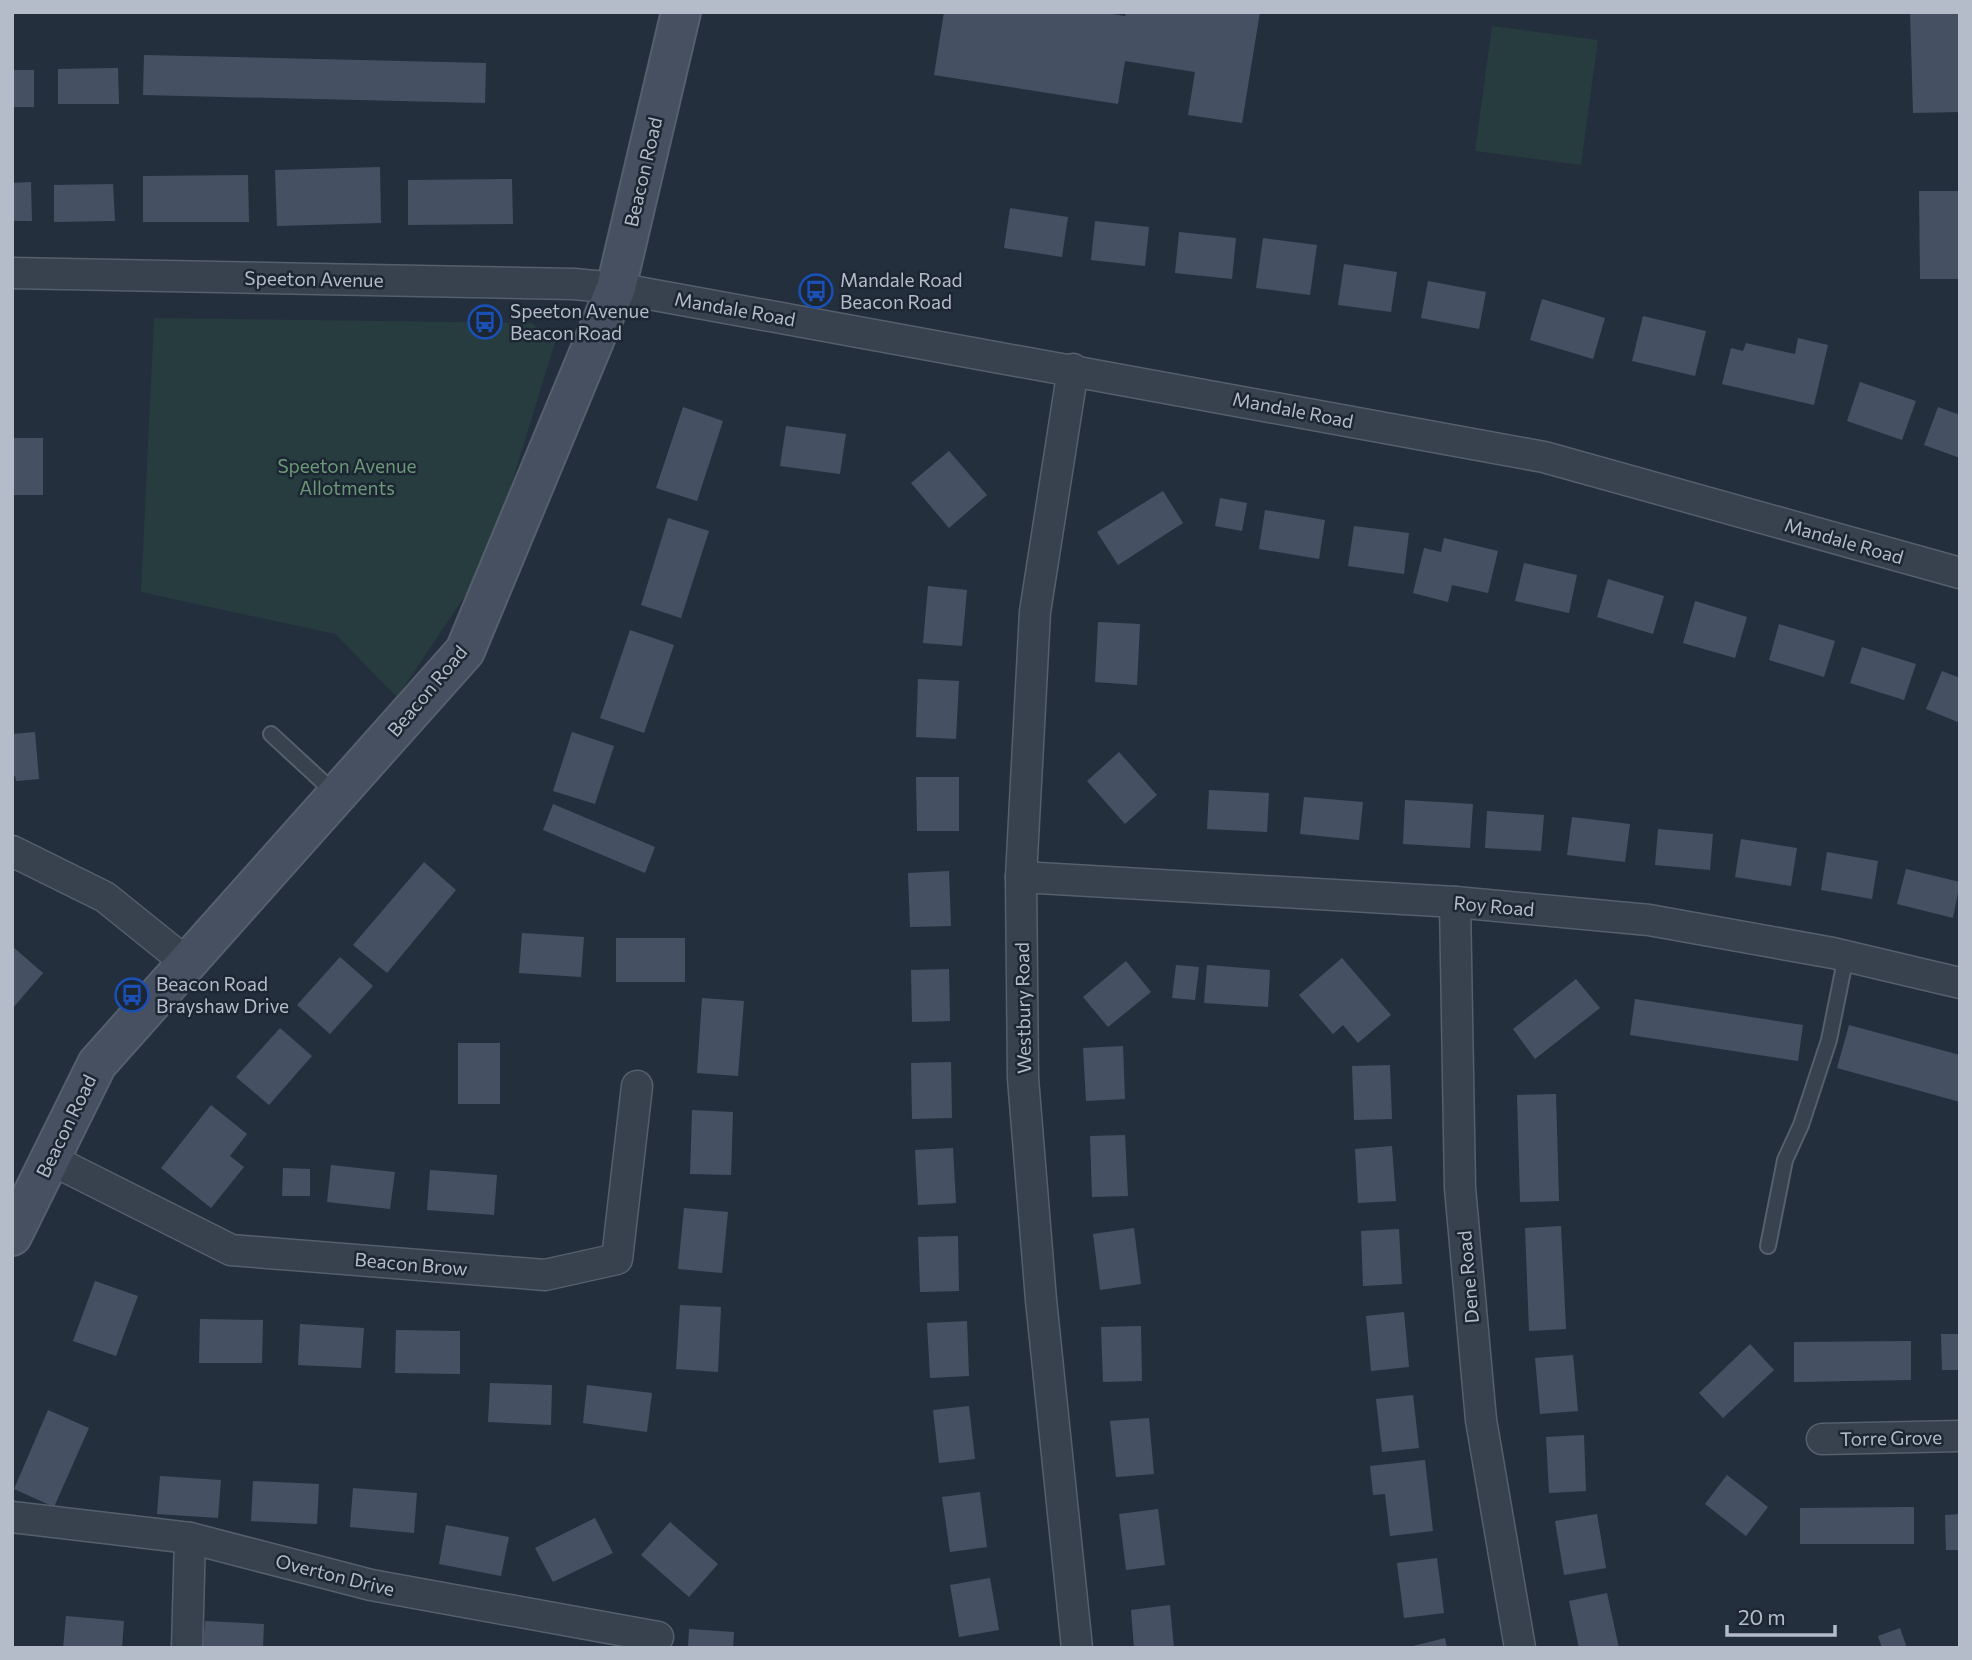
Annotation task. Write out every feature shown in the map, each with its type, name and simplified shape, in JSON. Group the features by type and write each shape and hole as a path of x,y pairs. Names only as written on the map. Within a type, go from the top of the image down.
{"main road":[{"name":"Beacon Road","path":"12,1236 97,1064 465,651 617,288 681,12"}],"street":[{"name":"Speeton Avenue","path":"12,273 574,284 617,288"},
{"name":"Mandale Road","path":"617,288 1544,457 1960,573"},
{"name":"Westbury Road","path":"1073,369 1035,612 1021,877 1023,1077 1041,1300 1077,1648"},
{"path":"12,851 105,897 187,963"},
{"name":"Roy Road","path":"1021,877 1455,902 1649,920 1846,956 1960,983"},
{"name":"Dene Road","path":"1455,902 1460,1188 1481,1420 1520,1648"},
{"name":"Beacon Brow","path":"50,1159 231,1250 545,1275 617,1259 637,1086"},
{"name":"Torre Grove","path":"1822,1439 1960,1436"},
{"name":"Overton Drive","path":"12,1517 190,1538 371,1585 658,1637"},
{"path":"187,1648 190,1538"}],"lane":[{"path":"271,734 338,796"},
{"path":"1768,1246 1785,1160 1801,1125 1829,1040 1846,956"}],"green space":[{"path":"1492,26 1598,40 1581,165 1475,151"},
{"name":"Speeton Avenue Allotments","path":"154,318 531,323 556,339 499,525 473,584 397,697 335,634 141,592"}],"building":[{"path":"944,12 1099,12 1125,16 1126,12 1260,12 1242,123 1188,115 1195,72 1125,61 1118,104 934,75"},
{"path":"1910,12 1960,12 1960,112 1913,113"},
{"path":"144,55 486,63 485,103 143,95"},
{"path":"118,68 119,104 58,104 58,69"},
{"path":"12,70 34,70 34,107 12,107"},
{"path":"380,167 381,223 277,226 275,170"},
{"path":"248,175 249,222 143,222 143,176"},
{"path":"512,179 513,224 408,225 408,180"},
{"path":"31,182 32,221 12,221 12,183"},
{"path":"113,184 115,221 54,222 54,185"},
{"path":"1919,191 1960,191 1960,279 1920,279"},
{"path":"1010,208 1068,217 1062,257 1004,248"},
{"path":"1095,221 1149,227 1145,266 1091,260"},
{"path":"1179,232 1236,238 1232,279 1175,273"},
{"path":"1263,238 1317,245 1310,295 1256,288"},
{"path":"1344,264 1397,272 1391,312 1338,305"},
{"path":"1428,281 1486,292 1479,329 1421,318"},
{"path":"1542,299 1605,318 1593,359 1530,340"},
{"path":"1643,316 1706,331 1695,376 1632,361"},
{"path":"1798,338 1828,345 1814,405 1722,384 1731,348 1743,351 1746,343 1795,354"},
{"path":"1860,382 1916,401 1902,440 1847,421"},
{"path":"683,407 723,421 697,501 656,488"},
{"path":"1938,407 1960,415 1960,458 1924,445"},
{"path":"786,426 846,434 840,474 780,466"},
{"path":"12,438 43,438 43,495 12,495"},
{"path":"949,451 987,495 949,528 911,483"},
{"path":"1163,491 1183,523 1118,565 1097,532"},
{"path":"1220,498 1247,503 1242,531 1215,526"},
{"path":"1265,510 1325,520 1319,559 1259,549"},
{"path":"668,518 709,531 681,618 641,605"},
{"path":"1354,526 1409,533 1404,574 1348,566"},
{"path":"1444,538 1498,551 1488,593 1452,585 1448,602 1413,593 1424,548 1441,552"},
{"path":"1524,563 1577,575 1569,613 1515,601"},
{"path":"1608,579 1664,596 1653,634 1597,617"},
{"path":"928,586 967,590 962,646 923,643"},
{"path":"1695,601 1747,617 1735,658 1683,643"},
{"path":"1098,622 1140,624 1137,685 1095,682"},
{"path":"1779,624 1835,641 1824,677 1769,660"},
{"path":"630,630 674,645 644,733 600,718"},
{"path":"1862,647 1916,664 1904,700 1850,683"},
{"path":"1942,671 1960,678 1960,723 1926,709"},
{"path":"918,679 959,681 956,739 916,737"},
{"path":"35,732 39,779 16,781 15,776 12,776 12,734"},
{"path":"572,732 614,746 595,804 553,791"},
{"path":"1119,752 1157,795 1125,824 1087,781"},
{"path":"916,777 959,777 959,831 917,831"},
{"path":"1209,790 1269,793 1267,832 1207,829"},
{"path":"1304,797 1363,802 1359,840 1300,834"},
{"path":"1405,800 1473,804 1470,848 1403,844"},
{"path":"553,804 655,847 645,873 543,830"},
{"path":"1487,811 1544,815 1541,851 1485,848"},
{"path":"1572,817 1630,824 1625,862 1567,855"},
{"path":"1658,829 1713,834 1710,870 1655,865"},
{"path":"1741,839 1797,848 1791,886 1735,877"},
{"path":"1827,852 1878,861 1872,899 1821,890"},
{"path":"424,862 456,890 387,973 353,945"},
{"path":"1906,869 1960,882 1953,918 1897,904"},
{"path":"949,871 951,926 910,927 908,873"},
{"path":"522,933 584,937 581,977 519,973"},
{"path":"616,938 685,938 685,982 616,982"},
{"path":"12,946 43,973 12,1009"},
{"path":"340,957 373,986 330,1034 297,1005"},
{"path":"1342,958 1391,1015 1358,1043 1343,1025 1333,1034 1299,995"},
{"path":"1126,961 1151,992 1108,1027 1083,997"},
{"path":"1176,965 1199,967 1195,1000 1172,998"},
{"path":"1207,965 1270,970 1268,1007 1204,1003"},
{"path":"949,969 950,1021 912,1022 911,970"},
{"path":"1576,979 1600,1008 1535,1059 1513,1029"},
{"path":"702,998 744,1001 738,1076 697,1073"},
{"path":"1635,999 1803,1025 1798,1061 1630,1035"},
{"path":"1849,1025 1960,1055 1960,1102 1837,1068"},
{"path":"280,1028 312,1056 269,1105 236,1077"},
{"path":"458,1043 500,1043 500,1104 458,1104"},
{"path":"1123,1046 1125,1099 1086,1101 1083,1048"},
{"path":"951,1062 952,1118 912,1119 911,1063"},
{"path":"1390,1065 1392,1119 1354,1120 1352,1066"},
{"path":"1556,1094 1559,1201 1520,1202 1517,1095"},
{"path":"211,1105 247,1134 230,1156 244,1167 211,1208 161,1168"},
{"path":"692,1110 733,1112 731,1175 690,1174"},
{"path":"1125,1135 1128,1196 1092,1197 1090,1136"},
{"path":"1392,1146 1396,1201 1358,1203 1355,1149"},
{"path":"953,1148 956,1203 918,1205 915,1150"},
{"path":"331,1165 395,1172 390,1209 327,1202"},
{"path":"283,1168 310,1169 310,1196 282,1196"},
{"path":"430,1170 497,1175 494,1215 427,1210"},
{"path":"684,1208 728,1212 722,1273 678,1269"},
{"path":"1561,1226 1566,1329 1529,1331 1525,1228"},
{"path":"1134,1228 1141,1284 1100,1290 1093,1234"},
{"path":"1399,1229 1402,1284 1363,1286 1361,1231"},
{"path":"958,1236 959,1291 920,1292 918,1237"},
{"path":"95,1281 138,1296 116,1356 73,1341"},
{"path":"680,1305 721,1307 718,1372 676,1369"},
{"path":"1404,1312 1409,1367 1371,1371 1366,1316"},
{"path":"200,1319 263,1320 262,1363 199,1363"},
{"path":"967,1321 969,1376 930,1378 927,1323"},
{"path":"300,1324 364,1328 361,1368 298,1365"},
{"path":"1141,1326 1142,1381 1103,1382 1101,1327"},
{"path":"396,1330 460,1331 460,1374 395,1373"},
{"path":"1941,1334 1960,1334 1960,1370 1942,1370"},
{"path":"1911,1341 1911,1380 1794,1382 1794,1342"},
{"path":"1750,1344 1774,1370 1723,1418 1699,1393"},
{"path":"1573,1355 1578,1411 1540,1414 1535,1358"},
{"path":"490,1383 552,1385 551,1425 488,1422"},
{"path":"587,1385 652,1393 647,1432 583,1423"},
{"path":"1413,1395 1419,1448 1382,1452 1376,1399"},
{"path":"969,1406 975,1459 939,1463 933,1410"},
{"path":"48,1410 89,1428 54,1507 14,1489"},
{"path":"1149,1418 1154,1474 1116,1477 1110,1421"},
{"path":"1584,1435 1586,1491 1549,1493 1546,1437"},
{"path":"1425,1460 1433,1531 1390,1536 1385,1494 1373,1495 1370,1466"},
{"path":"1727,1475 1768,1507 1746,1536 1705,1504"},
{"path":"160,1476 221,1480 218,1518 157,1514"},
{"path":"253,1481 319,1484 317,1524 251,1521"},
{"path":"353,1488 417,1493 414,1533 350,1527"},
{"path":"980,1492 987,1547 950,1552 942,1497"},
{"path":"1914,1507 1914,1544 1800,1544 1800,1508"},
{"path":"1158,1509 1165,1565 1126,1570 1119,1514"},
{"path":"1597,1514 1606,1568 1564,1575 1555,1521"},
{"path":"1960,1514 1960,1550 1946,1550 1945,1515"},
{"path":"595,1518 613,1553 553,1582 535,1548"},
{"path":"670,1522 718,1564 689,1597 641,1555"},
{"path":"446,1525 509,1537 501,1576 439,1564"},
{"path":"1437,1558 1444,1613 1404,1618 1397,1563"},
{"path":"990,1578 999,1630 959,1637 950,1585"},
{"path":"1607,1593 1619,1648 1579,1648 1569,1601"},
{"path":"1170,1605 1174,1648 1134,1648 1131,1610"},
{"path":"66,1616 124,1621 122,1648 63,1648"},
{"path":"205,1621 264,1624 263,1648 203,1648"},
{"path":"1900,1628 1907,1648 1882,1648 1878,1636"},
{"path":"689,1629 734,1632 733,1648 688,1648"},
{"path":"1445,1638 1447,1648 1409,1648 1409,1647"}],"place":[{"name":"Mandale Road Beacon Road","path":"816,291"},
{"name":"Speeton Avenue Beacon Road","path":"485,322"},
{"name":"Beacon Road Brayshaw Drive","path":"132,995"}]}
